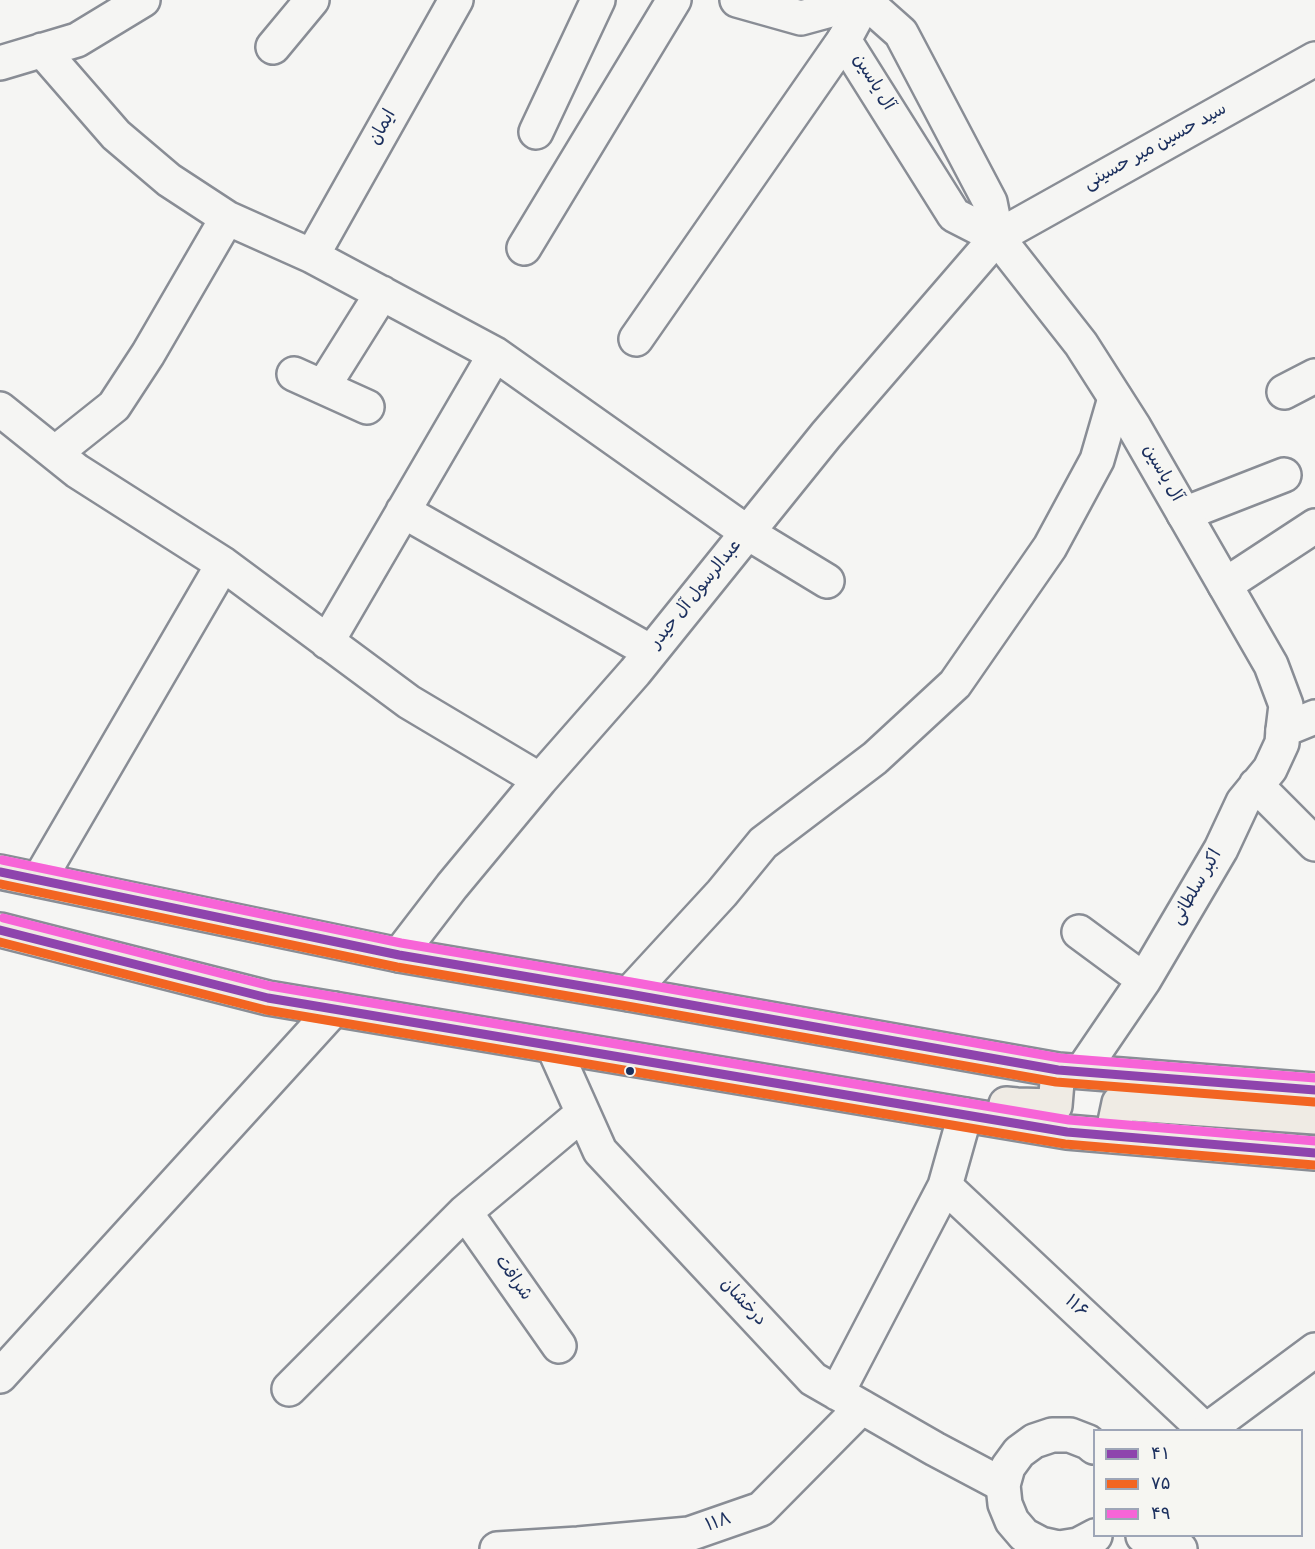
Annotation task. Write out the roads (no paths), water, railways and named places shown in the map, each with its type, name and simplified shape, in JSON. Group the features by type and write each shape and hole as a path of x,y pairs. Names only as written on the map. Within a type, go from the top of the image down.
{"main road":[{"path":"0,872 399,955 1070,1070 1315,1090"},
{"path":"0,930 268,998 334,1010 1067,1132 1315,1153"},
{"path":"665,1065 758,1065 1017,1106 1055,1106 1070,1070"},
{"path":"1112,1136 1119,1103 1315,1117"}],"street":[{"path":"0,63 78,40 143,0"},
{"path":"273,46 312,0"},
{"name":"ایمان","path":"312,256 456,0"},
{"path":"536,132 598,0"},
{"path":"524,248 674,0"},
{"path":"737,0 801,18 865,0"},
{"name":"آل یاسین","path":"997,237 990,202 901,33 865,0 844,40 954,215 997,237 1081,344 1271,664 1286,705 1283,730"},
{"path":"636,339 844,40"},
{"path":"42,50 116,135 169,180 227,218 312,256 495,354 748,532 827,581"},
{"name":"سید حسین میر حسینی","path":"997,237 1315,59"},
{"path":"55,453 114,406 148,354 227,218"},
{"name":"عبدالرسول آل حیدر","path":"399,955 452,886 651,652 826,435 997,237"},
{"path":"367,407 309,380 382,293"},
{"path":"327,642 495,354"},
{"path":"1284,392 1315,376"},
{"path":"629,994 722,893 763,843 874,758 955,684 1050,547 1097,460 1115,398"},
{"path":"0,409 77,471 223,564 409,702 540,780"},
{"path":"1184,514 1284,475"},
{"path":"403,512 651,652"},
{"path":"1225,585 1315,526"},
{"path":"39,880 223,564"},
{"path":"1283,730 1315,717"},
{"name":"اکبر سلطانی","path":"1070,1070 1144,980 1221,849 1243,802 1270,769 1282,743 1283,730"},
{"path":"1256,785 1315,844"},
{"path":"1079,932 1144,980"},
{"path":"0,1376 334,1010"},
{"name":"درخشان","path":"554,1046 600,1151 813,1379 1003,1485"},
{"path":"289,1389 465,1212 583,1113"},
{"name":"۱۱۸","path":"497,1549 689,1534 760,1509 850,1400 945,1186 965,1115"},
{"name":"۱۱۶","path":"945,1186 1204,1429"},
{"name":"شرافت","path":"465,1212 559,1346"},
{"path":"1209,1429 1315,1350"},
{"path":"1093,1446 1070,1435 1052,1435 1034,1441 1019,1452 1008,1467 1003,1485 1005,1504 1012,1521 1037,1547 1059,1548 1077,1545 1093,1537"},
{"path":"1146,1537 1180,1549"}]}
